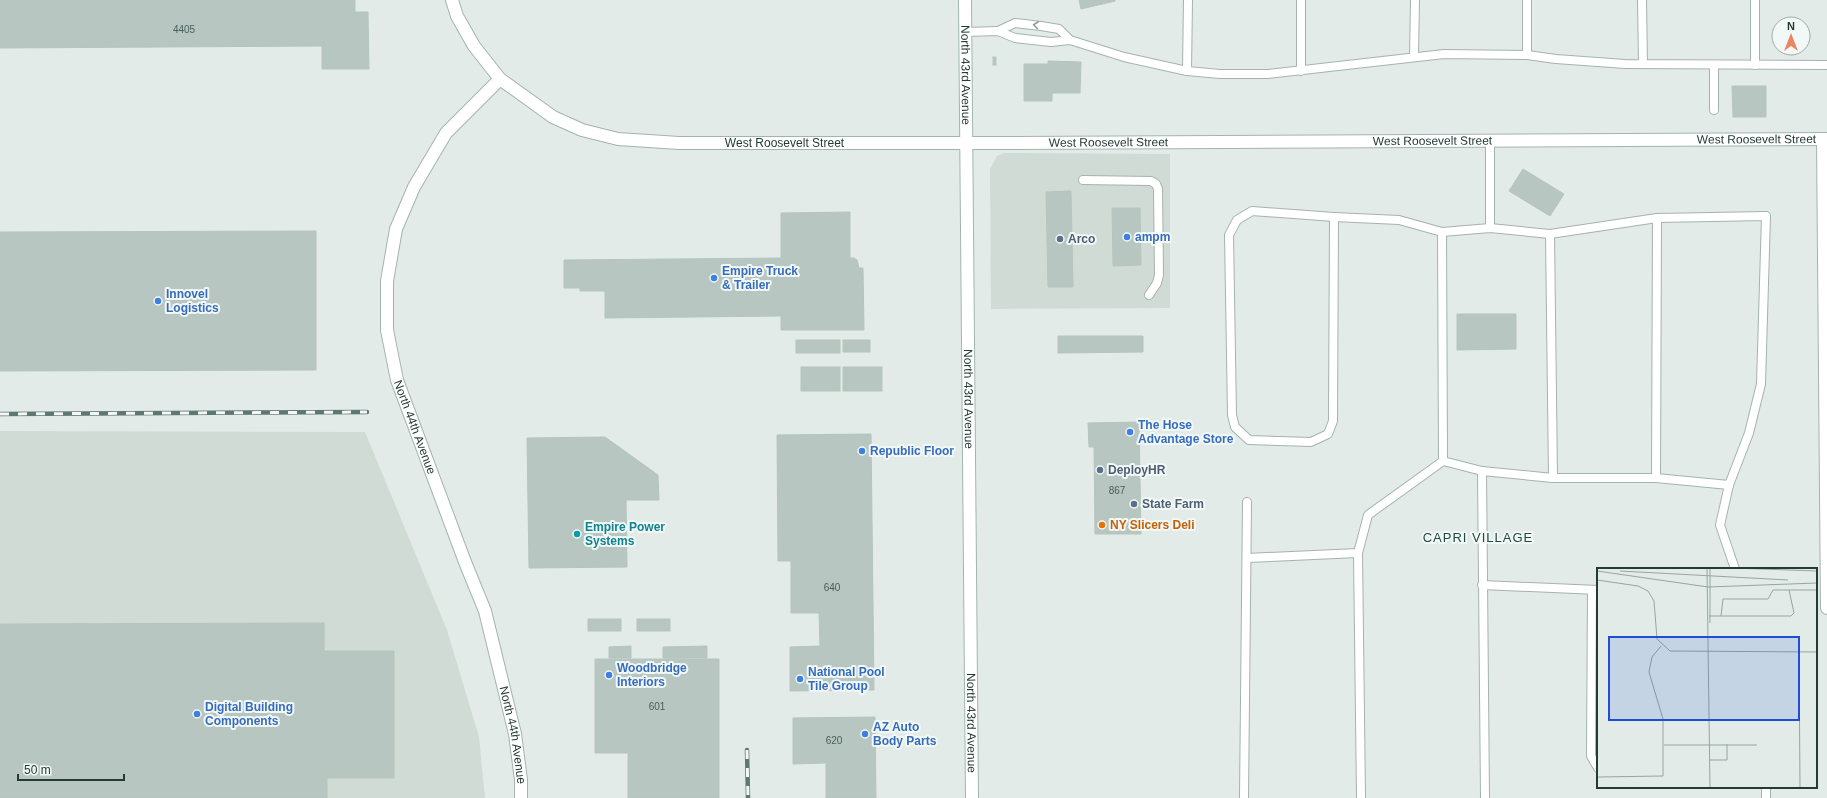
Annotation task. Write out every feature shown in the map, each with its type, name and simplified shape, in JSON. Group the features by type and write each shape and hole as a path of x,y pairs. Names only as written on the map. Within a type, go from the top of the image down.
{"street":[{"name":"West Roosevelt Street","path":"452,0 457,16 474,46 500,79 553,117 582,130 618,139 679,142 967,143 1825,139"},
{"name":"North 43rd Avenue","path":"965,0 972,798"},
{"name":"North 44th Avenue","path":"500,79 446,133 414,187 396,229 387,281 387,330 398,380 465,562 485,611 515,734 521,780 521,798"},
{"path":"1825,139 1827,608"}],"lane":[{"path":"1187,71 1188,0"},
{"path":"1301,0 1301,71"},
{"path":"1414,56 1415,0"},
{"path":"1527,0 1527,55"},
{"path":"1642,0 1643,64"},
{"path":"1755,0 1756,65"},
{"path":"966,32 998,31 1015,23 1059,29 1070,40"},
{"path":"998,31 1015,38 1051,42 1070,40 1124,57 1187,71 1220,74 1268,74 1414,56 1444,54 1527,55 1556,59 1643,64 1827,65"},
{"path":"1714,65 1714,110"},
{"path":"1490,141 1490,228"},
{"path":"1083,180 1151,181 1156,184 1158,188 1159,275 1157,283 1149,295"},
{"path":"1334,217 1333,421 1328,434 1311,442 1249,440 1235,428 1232,415 1229,235 1237,220 1252,211 1399,220 1442,232 1490,228 1550,234 1657,218 1766,216 1761,384 1749,433 1729,485 1720,525 1735,568"},
{"path":"1656,478 1657,218"},
{"path":"1442,232 1443,461"},
{"path":"1550,234 1553,478"},
{"path":"1361,798 1358,554 1368,514 1443,461 1482,471 1553,478 1656,478 1729,485"},
{"path":"1482,471 1485,798"},
{"path":"1244,798 1246,502"},
{"path":"1246,558 1358,554"},
{"path":"1482,585 1595,590 1591,756 1597,766"}],"shaded area":[{"path":"1004,153 1170,154 1170,308 991,309 990,169 997,156"},
{"path":"0,431 365,432 447,630 479,737 485,798 0,798"}],"building":[{"path":"0,0 355,0 355,12 368,12 369,69 322,69 322,46 0,48"},
{"path":"1079,0 1115,0 1115,1 1081,9"},
{"path":"993,57 996,57 996,65 993,65"},
{"path":"1048,61 1081,62 1080,93 1052,93 1052,101 1024,101 1024,64 1048,64"},
{"path":"1732,86 1766,86 1766,117 1733,117"},
{"path":"1523,169 1564,194 1550,216 1509,191"},
{"name":"Arco","path":"1071,191 1073,287 1048,287 1046,192"},
{"name":"ampm","path":"1112,208 1140,208 1141,265 1113,266"},
{"name":"Empire Truck & Trailer","path":"850,212 850,258 857,260 859,268 863,268 864,330 781,330 781,316 605,318 605,291 580,291 580,288 564,288 564,260 781,258 781,213"},
{"name":"Innovel Logistics","path":"316,231 316,370 0,371 0,232"},
{"path":"1457,314 1516,314 1516,349 1457,350"},
{"path":"1058,336 1143,336 1143,352 1058,353"},
{"path":"796,340 840,340 840,353 796,353"},
{"path":"843,340 870,340 870,352 843,352"},
{"path":"801,367 840,367 840,391 801,391"},
{"path":"843,367 882,367 882,391 843,391"},
{"path":"1139,422 1141,534 1095,534 1094,447 1089,447 1088,423"},
{"path":"871,434 874,690 790,691 790,647 820,646 819,613 791,613 791,561 778,561 777,435"},
{"name":"Empire Power Systems","path":"605,437 658,475 659,500 626,500 627,567 529,568 527,438"},
{"path":"588,619 621,619 621,631 588,631"},
{"path":"637,619 670,619 670,631 637,631"},
{"name":"Digital Building Components","path":"324,623 324,651 394,651 394,778 327,778 327,798 0,798 0,624"},
{"path":"631,646 631,658 609,658 609,647"},
{"path":"707,646 707,658 663,658 663,647"},
{"path":"595,659 719,659 719,798 628,798 628,753 595,753"},
{"path":"875,717 876,798 826,798 826,763 793,764 793,718"}],"railway":[{"path":"0,414 367,412"},
{"path":"747,750 748,798"}],"place":[{"name":"ampm","path":"1127,237"},
{"name":"Arco","path":"1060,239"},
{"name":"Empire Truck & Trailer","path":"714,278"},
{"name":"Innovel Logistics","path":"158,301"},
{"name":"The Hose Advantage Store","path":"1130,432"},
{"name":"Republic Floor","path":"862,451"},
{"name":"DeployHR","path":"1100,470"},
{"name":"State Farm","path":"1134,504"},
{"name":"NY Slicers Deli","path":"1102,525"},
{"name":"Empire Power Systems","path":"577,534"},
{"name":"Woodbridge Interiors","path":"609,675"},
{"name":"National Pool Tile Group","path":"800,679"},
{"name":"Digital Building Components","path":"197,714"},
{"name":"AZ Auto Body Parts","path":"865,734"}],"district":[{"name":"CAPRI VILLAGE","path":"1478,537"}]}
